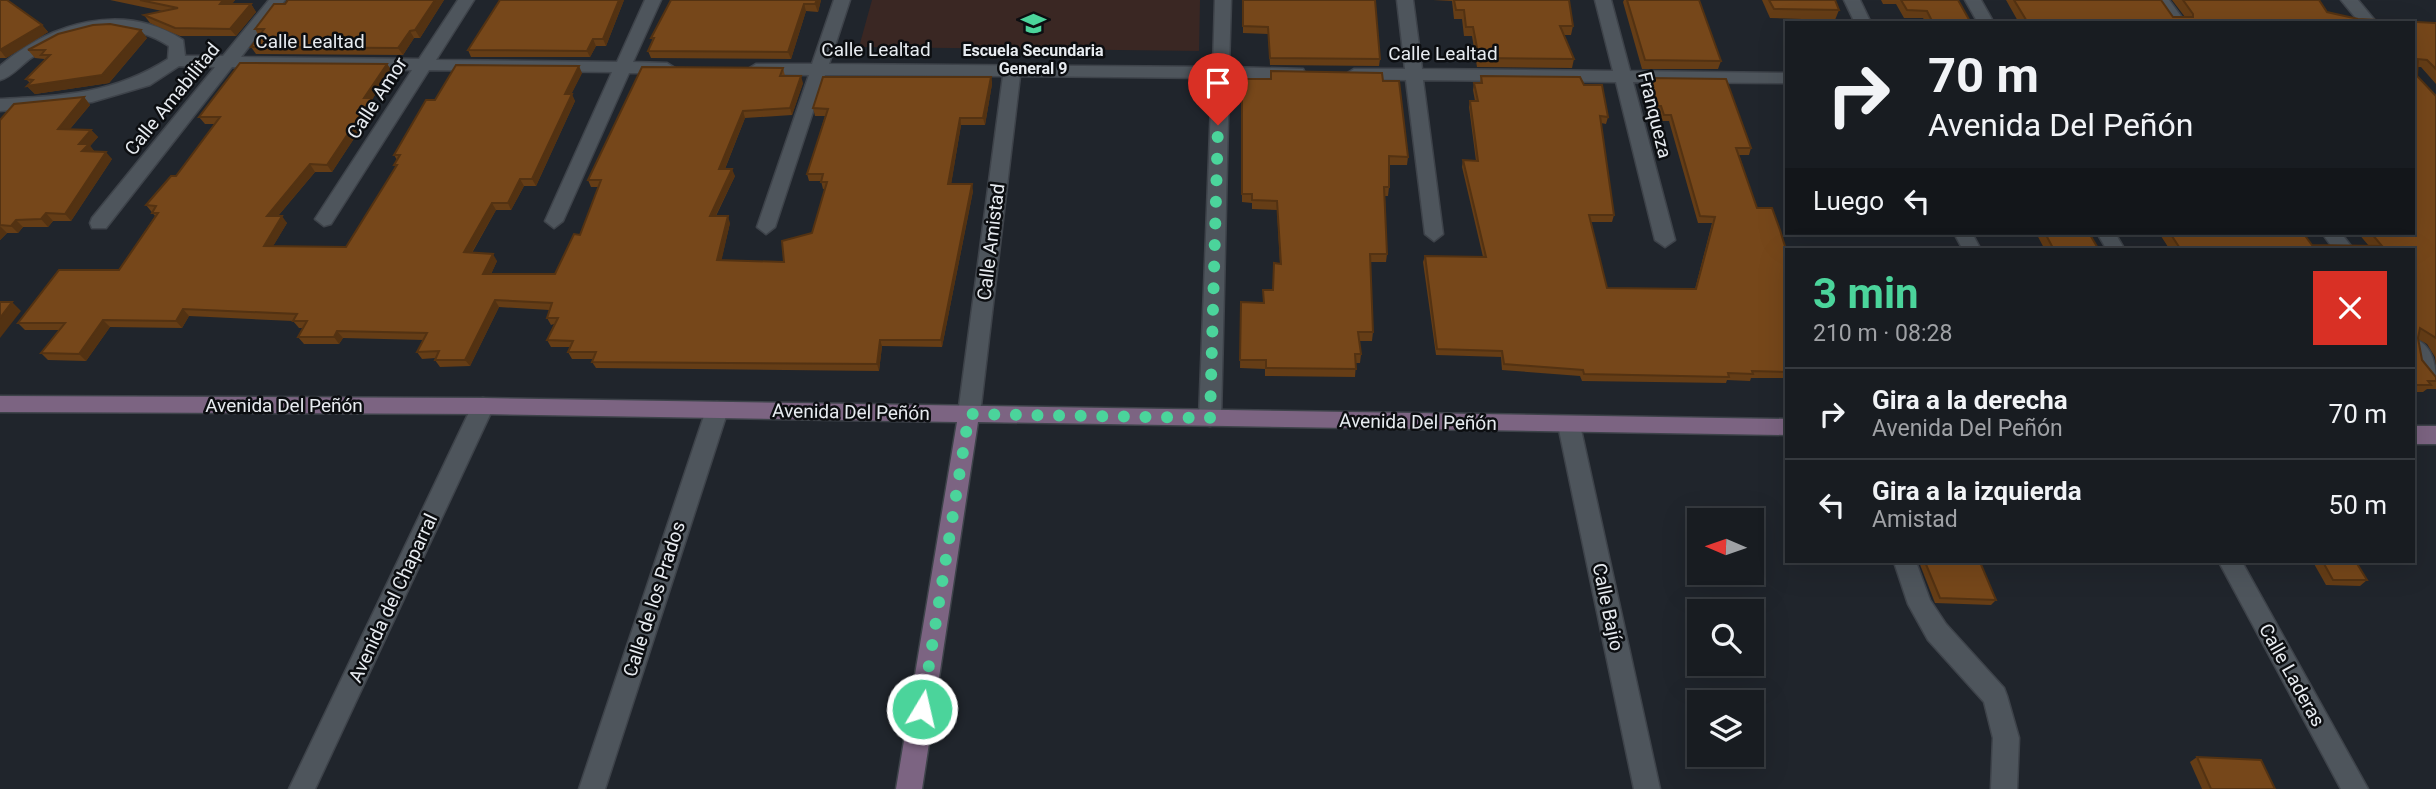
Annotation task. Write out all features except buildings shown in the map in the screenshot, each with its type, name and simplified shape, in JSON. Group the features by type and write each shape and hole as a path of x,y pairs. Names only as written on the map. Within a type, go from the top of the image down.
{"street":[{"name":"Calle Amabilitad","path":"99,223 277,0"},
{"name":"Calle Amor","path":"324,219 466,0"},
{"path":"554,221 653,0"},
{"path":"766,227 842,0"},
{"path":"1210,418 1223,0"},
{"path":"1405,0 1434,234"},
{"name":"Franqueza","path":"1603,0 1665,240"},
{"path":"1852,0 1862,21"},
{"path":"1973,0 1985,21"},
{"path":"2161,0 2177,21"},
{"path":"2349,0 2367,21"},
{"path":"0,75 34,46 61,30 116,18 157,25 177,44 176,61 144,81 67,100 0,105"},
{"name":"Calle Lealtad","path":"176,61 425,62 688,68"},
{"name":"Calle Lealtad","path":"741,69 1785,78"},
{"name":"Calle Amistad","path":"969,414 1012,70"},
{"path":"2415,349 2436,377"},
{"name":"Avenida Del Peñón","path":"0,404 484,406 1785,427"},
{"name":"Avenida del Chaparral","path":"302,789 484,406"},
{"name":"Calle de los Prados","path":"592,789 717,410"},
{"path":"909,789 969,414"},
{"name":"Calle Bajío","path":"1569,425 1647,789"},
{"path":"2415,435 2436,435"},
{"path":"1905,563 1920,604 1937,632 1995,696 2006,738 2004,789"},
{"name":"Calle Laderas","path":"2231,563 2355,789"}],"shaded area":[{"name":"Escuela Secundaria General 9","path":"872,0 1200,0 1199,51 859,47"}],"place":[{"name":"Escuela Secundaria General 9","path":"1033,24"}],"route":[{"path":"922,709 969,414 1210,418 1218,125"}]}
